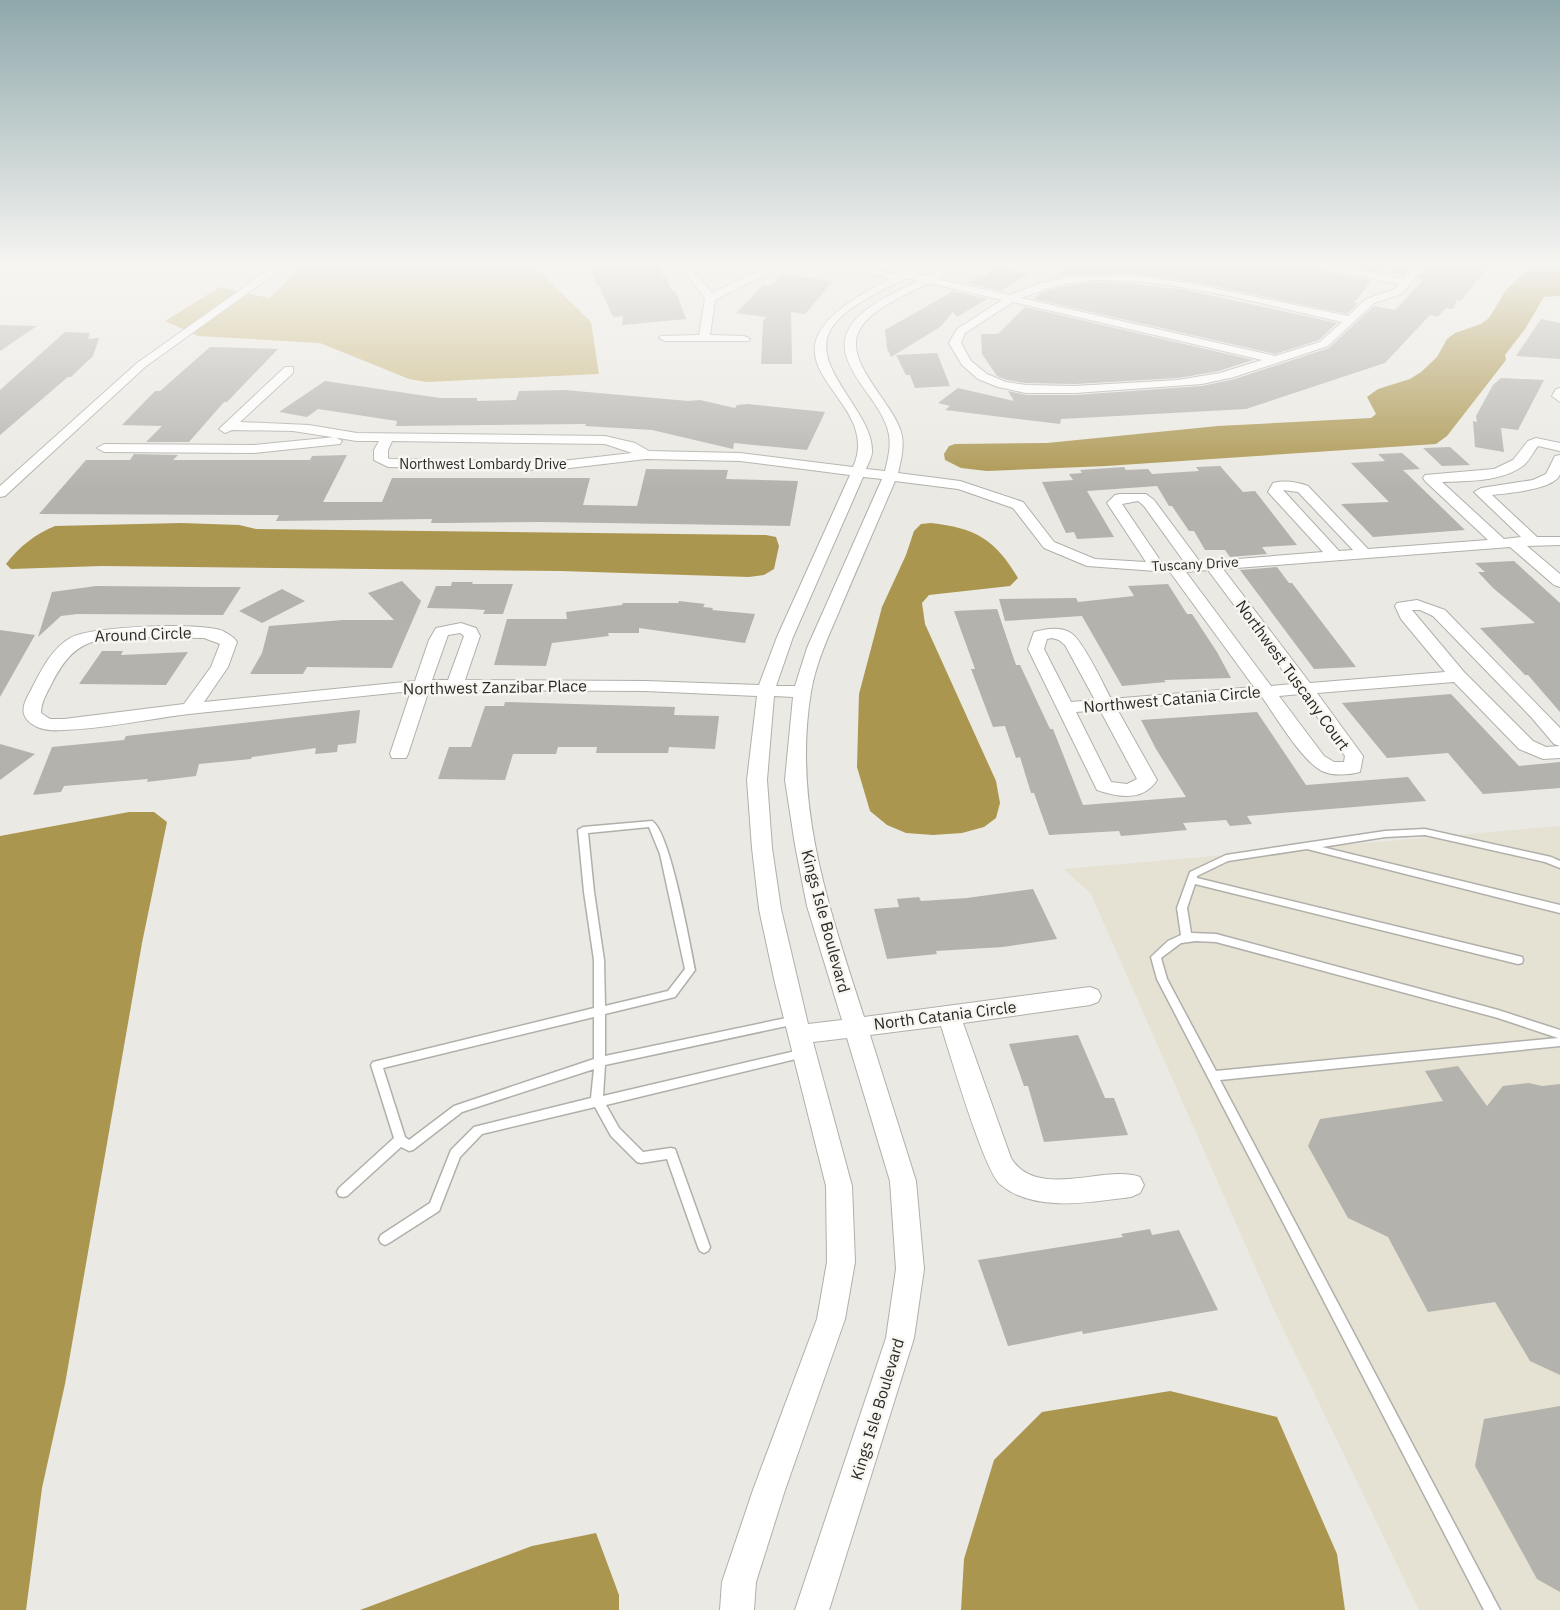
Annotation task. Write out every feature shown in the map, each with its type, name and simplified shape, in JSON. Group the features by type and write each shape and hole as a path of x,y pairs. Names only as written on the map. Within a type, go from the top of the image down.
{"street":[{"path":"0,493 141,365 177,339"},
{"name":"Kings Isle Boulevard","path":"736,1610 739,1582 748,1551 831,1319 841,1262 839,1186 786,983 770,909 756,780 766,690 785,637 866,454 866,435 850,406 834,384 822,356 820,339"},
{"name":"Kings Isle Boulevard","path":"812,1610 900,1338 910,1269 903,1181 818,906 795,780 802,692 815,648 890,477 896,455 895,432 887,412 864,381 851,355 848,339"},
{"path":"956,339 956,348 970,368 984,378 1008,386 1056,390 1187,382 1215,378 1324,344 1329,339"},
{"path":"1189,339 1275,359"},
{"path":"207,448 289,370"},
{"path":"1560,392 1558,396 1560,398"},
{"name":"Northwest Lombardy Drive","path":"228,426 284,428 340,433 357,437"},
{"name":"Northwest Lombardy Drive","path":"104,448 253,449 357,437 387,437 605,440 630,446 646,455"},
{"name":"Northwest Lombardy Drive","path":"387,437 381,450 381,460 388,464 553,466 646,455 741,457 856,473"},
{"path":"0,507 61,439"},
{"path":"1560,447 1536,442 1530,446 1521,461 1504,471 1430,478 1507,543 1560,582"},
{"path":"1560,459 1552,476 1537,484 1481,492 1560,553"},
{"name":"Tuscany Drive","path":"856,473 960,485 1018,505 1049,545 1092,563 1175,568 1546,541"},
{"path":"1335,556 1275,492 1278,486 1295,486 1303,489 1365,554"},
{"name":"Northwest Tuscany Court","path":"1157,567 1114,503 1120,498 1141,497 1149,503 1203,565 1305,688 1354,756 1353,768 1330,768 1317,760 1175,568"},
{"path":"1560,740 1537,713 1439,613 1427,606 1412,604 1403,606 1407,616 1458,676 1526,745 1543,753 1560,752"},
{"path":"399,753 442,631 461,628 470,631 472,636 455,685"},
{"name":"Around Circle","path":"103,633 217,635 229,642 229,647 224,659 190,709 64,725 36,720 32,708 49,672 63,651 77,639 103,633"},
{"path":"1052,633 1065,636 1072,643 1106,706 1147,780 1140,788 1120,792 1104,786 1036,649 1040,636 1052,633"},
{"name":"Northwest Catania Circle","path":"1065,708 1458,676"},
{"name":"Northwest Zanzibar Place","path":"190,709 422,685 645,686 802,692"},
{"name":"North Catania Circle","path":"800,1035 1090,996"},
{"path":"949,1016 1000,1163 1010,1177 1032,1187 1080,1191 1131,1185"}],"lane":[{"path":"704,1247 671,1153 641,1158 615,1132 597,1100 600,1062 599,1010 599,960 589,892 584,830 652,824 665,854 690,970 671,994 599,1010 377,1065 400,1140 409,1146 458,1109 600,1062 800,1035"},
{"path":"1186,936 1182,908 1193,874 1226,858 1385,834 1425,832 1548,859 1560,865"},
{"path":"1305,846 1560,909"},
{"path":"1192,880 1518,960"},
{"path":"1492,1610 1162,979 1156,957 1176,939 1186,936 1216,938 1498,1014 1560,1034"},
{"path":"385,1239 435,1207 455,1154 478,1130 597,1100 800,1035"},
{"path":"1213,1076 1560,1042"},
{"path":"343,1192 400,1140"}],"shaded area":[{"path":"253,339 594,339 599,374 426,382 409,379 320,343"},
{"path":"1447,339 1517,339 1505,355 1506,360 1447,436 1436,444 1106,466 987,471 961,468 945,460 944,454 949,446 955,444 1047,443 1218,426 1371,418 1376,414 1367,397 1378,389 1410,379 1437,357"},
{"path":"181,523 239,525 256,529 766,535 776,537 779,546 774,569 764,575 749,577 561,571 102,566 11,569 6,564 28,542 55,526"},
{"path":"931,523 960,528 982,538 1001,554 1018,578 1010,586 929,595 922,603 925,624 996,781 1000,803 996,818 984,827 962,833 933,835 906,833 887,825 870,811 857,767 859,694 882,607 906,555 914,531 921,524"},
{"path":"129,812 154,812 167,822 142,943 65,1384 42,1488 26,1610 0,1610 0,836"},
{"path":"1560,826 1560,1610 1419,1610 1275,1312 1091,894 1064,869"},
{"path":"1170,1391 1277,1417 1337,1554 1345,1610 961,1610 964,1559 994,1460 1042,1412"},
{"path":"596,1533 619,1595 619,1610 360,1610 532,1546"}],"building":[{"path":"0,339 18,339 0,351"},
{"path":"57,339 99,339 93,356 0,435 0,390"},
{"path":"762,339 792,339 792,364 761,364"},
{"path":"886,339 920,339 891,357"},
{"path":"981,339 1163,339 1253,360 1219,371 1178,378 1075,384 1026,383 997,376 982,354"},
{"path":"1210,339 1320,339 1275,354"},
{"path":"1338,339 1407,339 1385,363 1246,409 1061,419 1060,424 945,410 950,406 938,403 958,388 1014,401 1008,391 1026,395 1075,395 1202,386 1235,379 1329,348"},
{"path":"1527,339 1560,339 1560,359 1516,356"},
{"path":"210,347 278,349 227,402 224,402 189,442 146,442 162,426 122,425 155,391 160,391"},
{"path":"937,353 950,386 915,388 910,375 906,375 896,355"},
{"path":"1501,378 1544,380 1518,430 1501,428 1504,452 1475,447 1473,421 1477,422 1476,416 1493,385"},
{"path":"325,381 440,398 477,398 477,401 516,400 519,391 565,390 688,401 700,400 735,408 737,405 748,404 825,412 807,450 734,443 733,449 652,430 585,426 586,424 396,426 397,421 318,409 307,417 279,412"},
{"path":"1450,447 1470,465 1442,466 1423,448"},
{"path":"1402,453 1420,469 1403,470 1465,530 1373,537 1341,504 1389,502 1351,463 1385,461 1378,454"},
{"path":"134,454 178,455 173,460 310,460 312,456 347,455 323,502 382,502 392,478 590,478 583,505 637,506 646,469 728,470 726,479 798,481 790,526 541,522 431,523 432,519 276,521 279,515 39,514 86,460 130,460"},
{"path":"1220,466 1243,492 1255,491 1297,545 1262,547 1267,554 1230,557 1225,550 1205,550 1194,531 1189,531 1172,506 1169,506 1157,486 1087,491 1114,537 1077,539 1074,532 1066,533 1042,482 1073,480 1069,474 1082,473 1080,470 1124,467 1126,470 1148,469 1152,474 1199,471 1196,467"},
{"path":"1514,561 1560,603 1560,712 1528,675 1525,675 1480,628 1535,623 1493,588 1478,572 1485,572 1475,563"},
{"path":"1277,567 1289,583 1292,583 1356,667 1314,669 1240,570"},
{"path":"402,581 421,601 392,668 307,667 303,674 250,674 262,653 269,626 343,620 394,620 368,593"},
{"path":"452,582 513,584 503,614 483,614 485,610 427,608 436,586 451,586"},
{"path":"1168,584 1187,614 1192,614 1231,678 1164,680 1166,682 1122,686 1082,616 1005,621 999,599 1076,598 1078,602 1134,596 1128,586"},
{"path":"96,586 241,587 223,615 77,614 61,616 38,637 52,592"},
{"path":"282,589 305,601 262,623 239,611"},
{"path":"679,601 705,604 703,607 713,608 712,610 755,614 745,643 639,628 639,633 608,633 609,636 552,643 546,666 494,665 507,619 567,619 566,612 622,605 623,603 678,603"},
{"path":"997,609 1016,665 1020,665 1050,729 1053,729 1083,805 1186,797 1141,720 1257,712 1306,785 1408,777 1426,801 1247,816 1252,824 1230,826 1226,820 1183,823 1187,830 1145,834 1121,836 1119,831 1049,835 1034,793 1031,793 1020,757 1016,758 1005,726 993,727 971,669 975,669 954,611"},
{"path":"0,630 35,635 0,697"},
{"path":"102,651 123,651 121,655 188,652 166,685 79,684"},
{"path":"1451,694 1519,766 1560,762 1560,788 1483,794 1448,753 1387,758 1342,703"},
{"path":"505,702 675,707 674,715 719,716 715,749 669,747 668,753 596,753 597,747 558,747 556,754 513,754 505,780 438,779 449,747 471,747 485,706 504,706"},
{"path":"360,710 356,743 338,745 337,752 315,754 316,748 252,757 251,759 199,764 196,776 147,782 148,779 64,786 61,792 33,795 52,747 124,740 126,736"},
{"path":"0,744 35,754 0,780"},
{"path":"1033,889 1057,939 1003,947 936,951 937,954 887,959 874,909 899,907 897,899 919,897 921,901 967,898"},
{"path":"1078,1035 1105,1098 1114,1098 1128,1135 1044,1142 1028,1086 1024,1086 1009,1044"},
{"path":"1458,1066 1487,1106 1503,1086 1529,1083 1542,1086 1560,1084 1560,1375 1530,1361 1495,1302 1428,1312 1388,1237 1348,1218 1308,1146 1320,1119 1443,1101 1425,1071"},
{"path":"1150,1229 1152,1235 1179,1230 1218,1310 1083,1334 1082,1331 1008,1346 978,1260 1123,1237 1121,1234"},
{"path":"1560,1406 1560,1592 1537,1579 1475,1466 1484,1419"}]}
